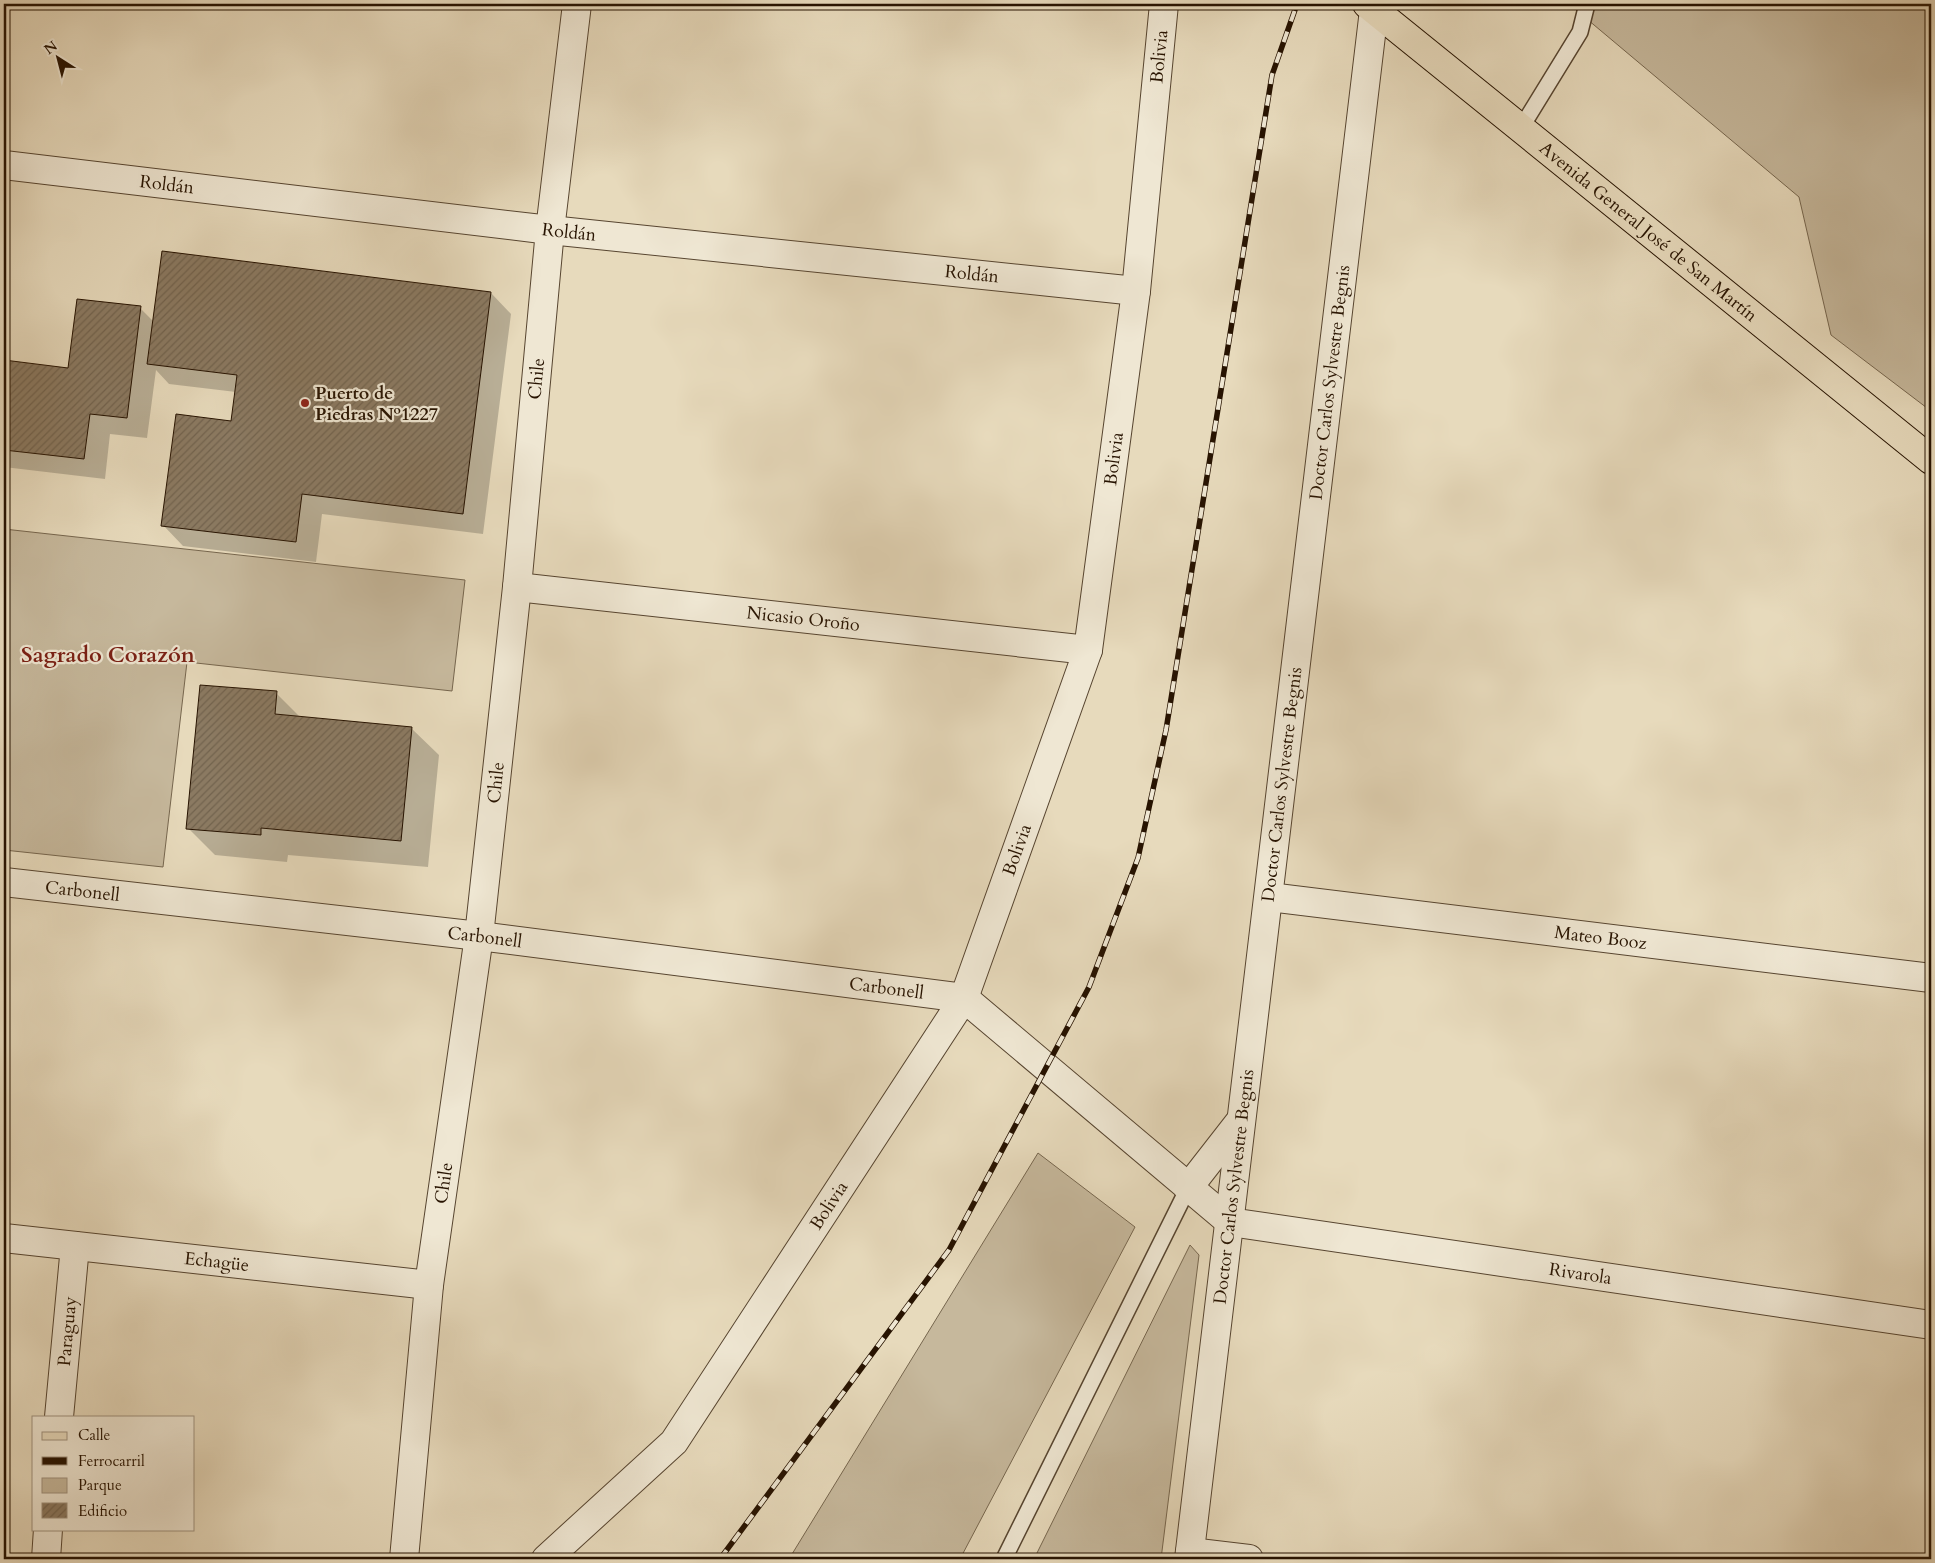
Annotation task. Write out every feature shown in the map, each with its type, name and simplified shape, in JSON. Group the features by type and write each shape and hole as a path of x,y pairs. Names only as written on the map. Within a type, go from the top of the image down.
{"main road":[{"name":"Avenida General José de San Martín","path":"1370,7 1931,460"}],"street":[{"name":"Chile","path":"404,1559 429,1285 479,936 517,587 550,230 577,4"},
{"name":"Bolivia","path":"546,1559 674,1442 964,998 1088,650 1136,291 1164,4"},
{"name":"Doctor Carlos Sylvestre Begnis","path":"1190,1556 1269,897 1370,7"},
{"name":"Roldán","path":"4,165 550,230 1136,291"},
{"name":"Nicasio Oroño","path":"517,587 1088,650"},
{"name":"Carbonell","path":"4,882 479,936 964,998"},
{"name":"Mateo Booz","path":"1269,897 1931,978"},
{"path":"964,998 1230,1222"},
{"path":"1188,1188 1242,1119"},
{"name":"Rivarola","path":"1230,1222 1931,1325"},
{"name":"Echagüe","path":"4,1238 429,1285"},
{"name":"Paraguay","path":"59,1416 75,1246"},
{"path":"46,1559 48,1530"},
{"path":"1190,1556 1249,1559"}],"lane":[{"path":"1521,128 1580,32 1587,4"},
{"path":"1004,1559 1188,1188"}],"green space":[{"path":"1569,4 1931,4 1931,411 1831,335 1799,197"},
{"path":"4,529 465,580 452,691 187,662 163,867 4,850"},
{"path":"1038,1153 1135,1227 960,1559 789,1559"},
{"path":"1190,1245 1199,1255 1161,1559 1034,1559"}],"building":[{"name":"Puerto de Piedras Nº1227","path":"162,251 491,292 463,514 302,494 296,542 161,526 176,414 231,421 237,375 147,364"},
{"path":"77,299 141,306 127,418 90,414 84,459 4,450 4,360 68,368"},
{"path":"200,685 277,691 275,714 412,727 401,841 261,828 261,835 186,829"}],"railway":[{"path":"720,1559 949,1250 1089,987 1138,858 1166,730 1272,75 1297,4"}],"place":[{"name":"Puerto de Piedras Nº1227","path":"305,403"}],"district":[{"name":"Sagrado Corazón","path":"108,655"}]}
